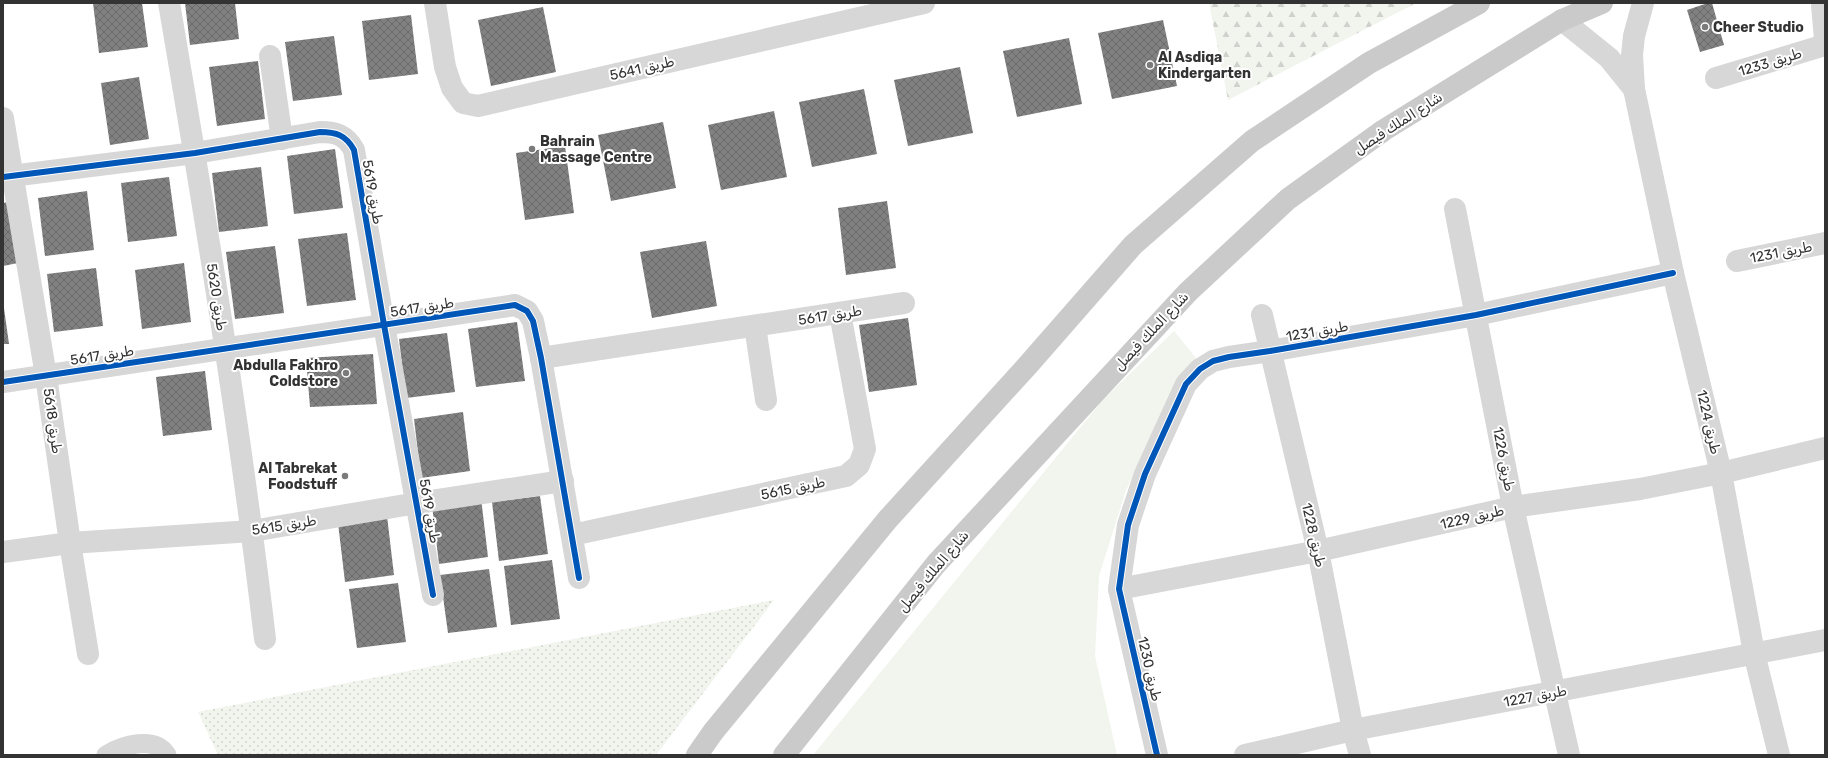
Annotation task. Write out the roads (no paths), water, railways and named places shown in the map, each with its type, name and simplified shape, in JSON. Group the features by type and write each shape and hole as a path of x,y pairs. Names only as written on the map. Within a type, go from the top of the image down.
{"main road":[{"path":"697,755 713,732 888,519 1028,365 1133,245 1252,141 1369,64 1479,3"},
{"name":"شارع الملك فيصل","path":"784,755 936,564 1081,406 1194,287 1288,199 1384,130 1562,20 1602,3"}],"street":[{"name":"طريق 5620","path":"169,3 195,153 225,348 252,531 265,639"},
{"name":"طريق 5641","path":"435,3 446,67 452,88 463,103 478,106 924,3"},
{"name":"طريق 1224","path":"1643,3 1634,36 1632,55 1634,89 1673,274 1721,473 1754,653 1779,755"},
{"path":"1822,5 1825,39"},
{"name":"طريق 1224","path":"1562,20 1609,58 1634,89"},
{"name":"طريق 1233","path":"1716,78 1825,45"},
{"path":"270,56 282,139"},
{"name":"طريق 5618","path":"3,118 8,177 46,376 70,544 88,654"},
{"name":"طريق 5619","path":"8,177 195,153 320,132 335,133 346,138 354,150 433,595"},
{"name":"طريق 1226","path":"1455,209 1514,507 1569,755"},
{"name":"طريق 1231","path":"1737,261 1825,243"},
{"name":"طريق 1231","path":"1119,589 1128,525 1145,474 1186,384 1200,369 1213,361 1476,315 1673,274"},
{"name":"طريق 5617","path":"541,358 904,303"},
{"name":"طريق 5617","path":"3,382 515,305 527,311 533,321 541,358 579,578"},
{"name":"طريق 5615","path":"572,536 846,476 859,465 865,449 840,313"},
{"name":"طريق 1228","path":"1262,315 1318,551 1353,730 1360,755"},
{"path":"755,326 766,400"},
{"name":"طريق 1229","path":"1119,589 1318,551 1514,507 1640,489 1721,473 1825,448"},
{"name":"طريق 5615","path":"3,552 70,544 252,531 416,503 563,481"},
{"name":"طريق 1230","path":"1119,589 1157,755"},
{"name":"طريق 1227","path":"1245,755 1353,730 1825,640"}],"lane":[{"path":"106,755 134,744 147,744 156,745 167,755"}],"place":[{"name":"Cheer Studio","path":"1705,27"},
{"name":"Al Asdiqa Kindergarten","path":"1150,65"},
{"name":"Bahrain Massage Centre","path":"532,149"},
{"name":"Abdulla Fakhro Coldstore","path":"346,373"},
{"name":"Al Tabrekat Foodstuff","path":"345,476"}]}
